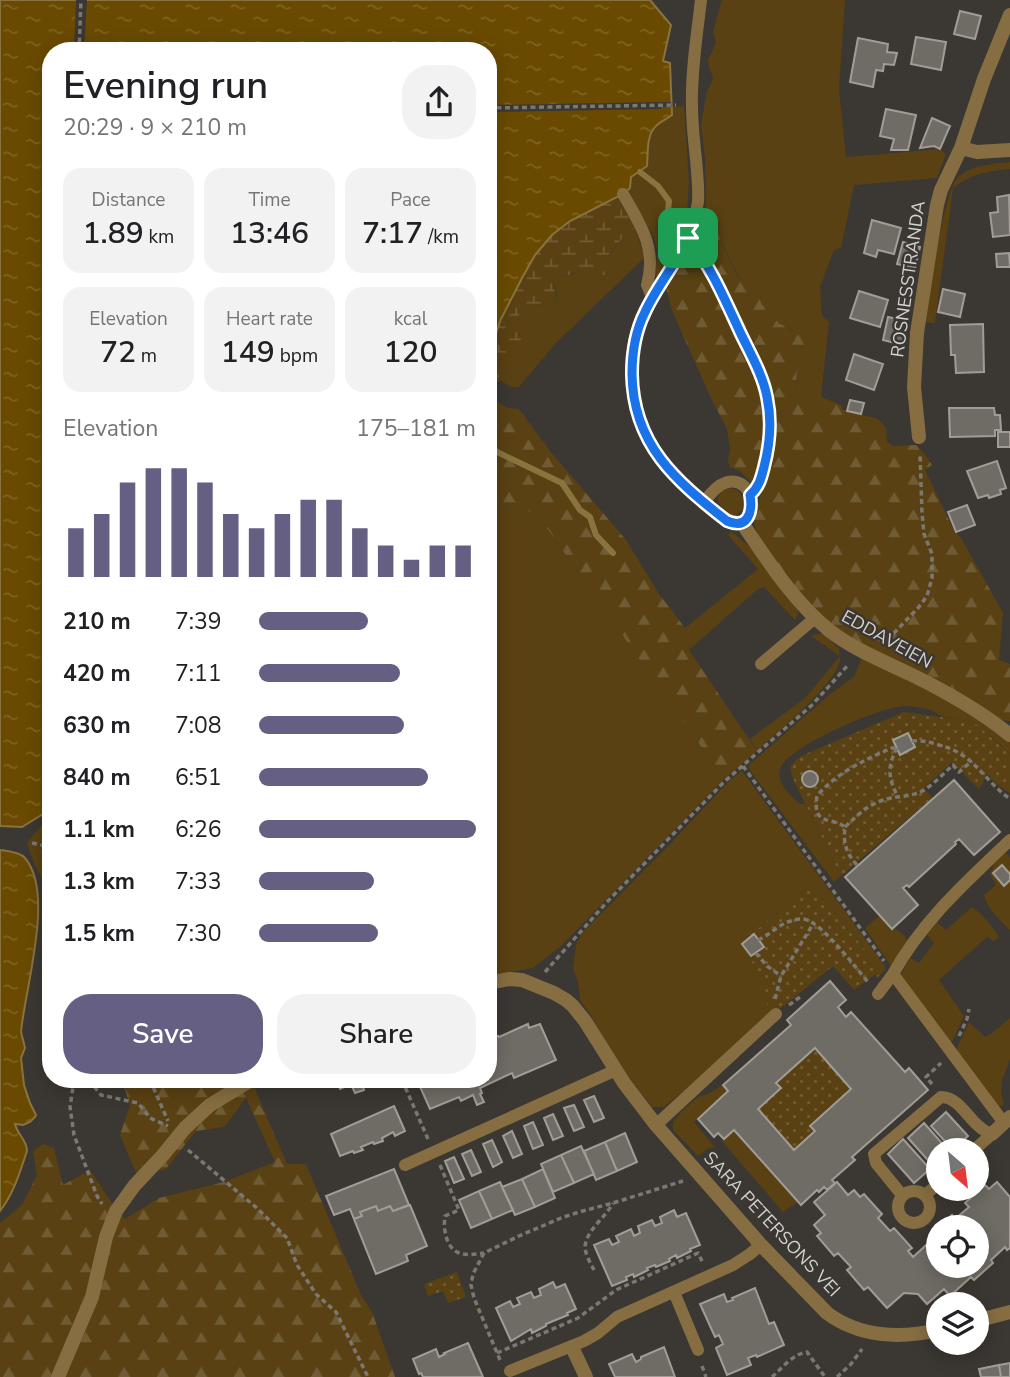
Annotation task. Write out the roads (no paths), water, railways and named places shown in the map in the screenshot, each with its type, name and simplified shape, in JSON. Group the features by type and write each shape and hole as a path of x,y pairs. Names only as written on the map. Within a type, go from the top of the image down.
{"street":[{"name":"ROSNESSTRANDA","path":"919,437 914,387 919,320 937,205 1010,15"},
{"path":"961,148 977,152 1010,150"},
{"name":"EDDAVEIEN","path":"704,503 727,521 733,524 742,523 784,582 815,618 838,636 951,695 1010,735"},
{"name":"SARA PETERSONS VEI","path":"497,982 522,980 566,1000 573,1006 656,1125 815,1303 839,1322 876,1334 891,1336 926,1332"},
{"path":"58,1377 92,1297 106,1237 116,1212 134,1186 175,1138 210,1105 238,1088"},
{"path":"992,1134 1007,1120"},
{"path":"989,1318 1010,1312"},
{"path":"572,1347 586,1377"}],"lane":[{"path":"701,0 692,103 698,201 681,253 652,297 638,328 632,359 634,397 646,437 657,456 691,494 704,503 722,483 729,481 741,484 750,495 751,510 742,523"},
{"path":"623,194 648,242 650,275 646,285 652,297"},
{"path":"761,664 815,618"},
{"path":"878,994 936,912 1010,840"},
{"path":"893,974 1007,1120"},
{"path":"656,1125 776,1014"},
{"path":"405,1165 616,1070"},
{"path":"902,1195 876,1163 874,1154 941,1097 949,1098 981,1129 992,1134 988,1138"},
{"path":"913,1190 925,1195 929,1203 929,1214 922,1222 912,1224 904,1220 898,1212 898,1202 902,1195 913,1190"},
{"path":"510,1371 572,1347 598,1333 617,1317 733,1265 761,1245"},
{"path":"674,1292 698,1350"}],"water":[{"path":"0,0 650,0 671,25 663,61 670,63 672,115 653,129 648,144 647,166 631,177 630,188 570,221 552,235 535,255 497,330 497,42 42,42 42,815 22,827 0,826"},
{"path":"0,850 17,853 25,858 34,874 38,894 38,917 21,1032 25,1048 21,1058 24,1085 36,1115 23,1125 15,1124 27,1151 13,1190 0,1211"}],"waterway":[{"path":"640,172 658,186 669,201 666,231"},
{"path":"497,452 562,483 580,510 590,517 596,535 613,553"}]}
